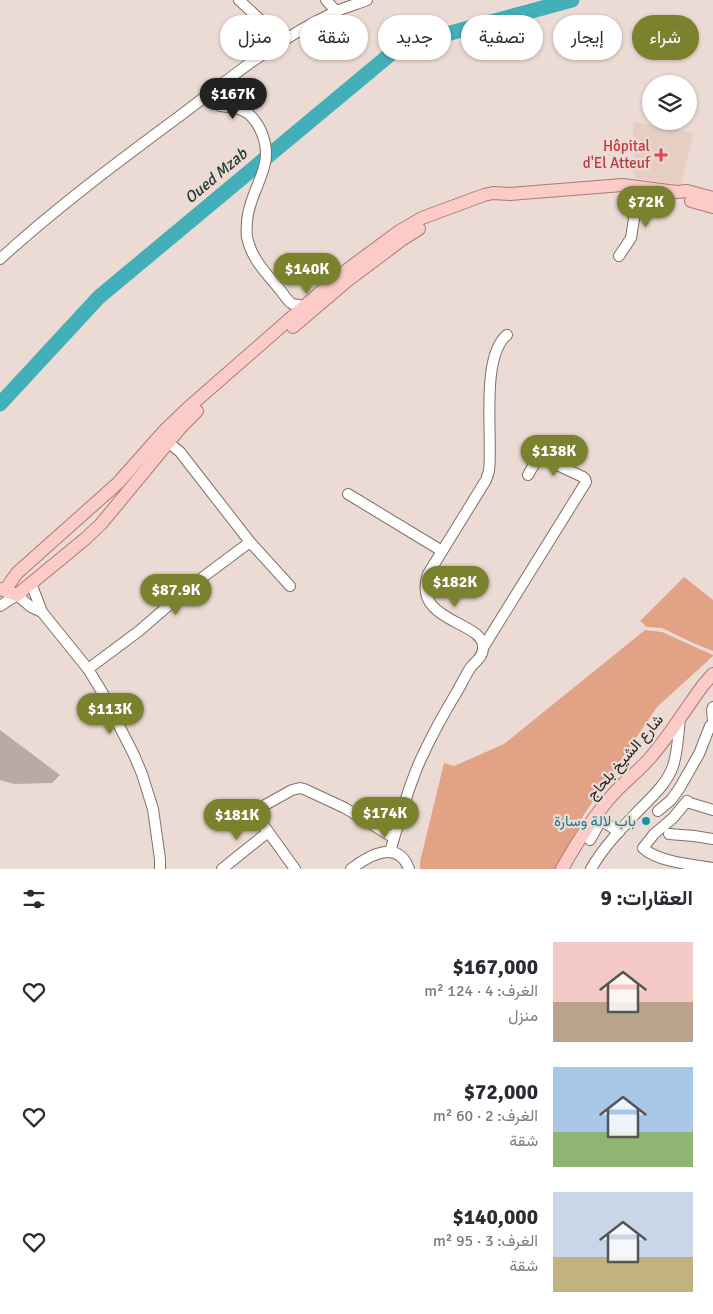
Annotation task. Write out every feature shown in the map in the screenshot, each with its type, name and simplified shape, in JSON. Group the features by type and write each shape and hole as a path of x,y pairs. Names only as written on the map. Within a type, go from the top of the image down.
{"main road":[{"path":"123,488 1,588 17,595 90,535 123,488 189,407 299,313 340,275 390,237 422,218 493,193 510,194 613,185 677,192 686,191 713,198"},
{"path":"677,192 683,199 713,208"},
{"path":"17,573 24,574 31,583"},
{"name":"شارع الشيخ بلحاج","path":"562,869 582,835 602,807 615,791 635,774 651,756 713,674"}],"street":[{"path":"239,0 255,15"},
{"path":"326,0 336,11"},
{"path":"290,37 336,11 368,0"},
{"path":"0,259 62,206 146,140 256,60"},
{"path":"207,95 220,106 233,107 249,114 255,120 264,137 265,166 250,206 246,235 249,247 258,263 299,313"},
{"path":"619,256 631,238 639,187"},
{"path":"484,646 480,637 441,614 430,603 425,586 428,574 486,480 489,471 489,416 492,375 496,350 507,335"},
{"path":"163,441 180,452 250,542 290,586"},
{"path":"390,852 419,763 450,703 586,482 583,477 542,458 537,460 528,475"},
{"path":"348,494 442,551"},
{"path":"88,669 139,632 191,586 250,542"},
{"path":"31,583 42,612 88,669 134,755 153,809 160,869"},
{"path":"0,606 17,595 31,607 42,612"},
{"path":"713,707 713,720"},
{"path":"592,869 603,850 667,777 673,765 676,752 680,717"},
{"path":"658,811 671,800 699,754 710,726 713,725"},
{"path":"667,777 681,784"},
{"path":"294,869 259,819 258,813 265,805 292,790 300,788 345,808 394,838"},
{"path":"713,810 688,801 654,834 643,848 656,856 699,868 713,868"},
{"path":"642,807 647,810 654,806 669,821"},
{"path":"590,840 601,820 619,832"},
{"path":"222,869 268,832"},
{"path":"669,834 713,839"},
{"path":"351,869 372,855 390,852 402,858 409,869"}],"shaded area":[{"name":"Hôpital d'El Atteuf","path":"633,122 642,124 642,130 677,130 694,133 681,185 634,178"},
{"path":"684,577 713,600 713,651 662,628 647,627 640,621"},
{"path":"645,630 662,632 713,656 657,707 583,816 561,869 420,869 420,862 444,763 454,766 504,744"}],"building":[{"path":"0,730 60,775 52,783 14,784 0,780"}],"waterway":[{"name":"Oued Mzab","path":"0,404 99,297 399,47 572,0"}],"place":[{"name":"Hôpital d'El Atteuf","path":"661,155"},
{"name":"باب لالة وسارة","path":"646,821"}]}
